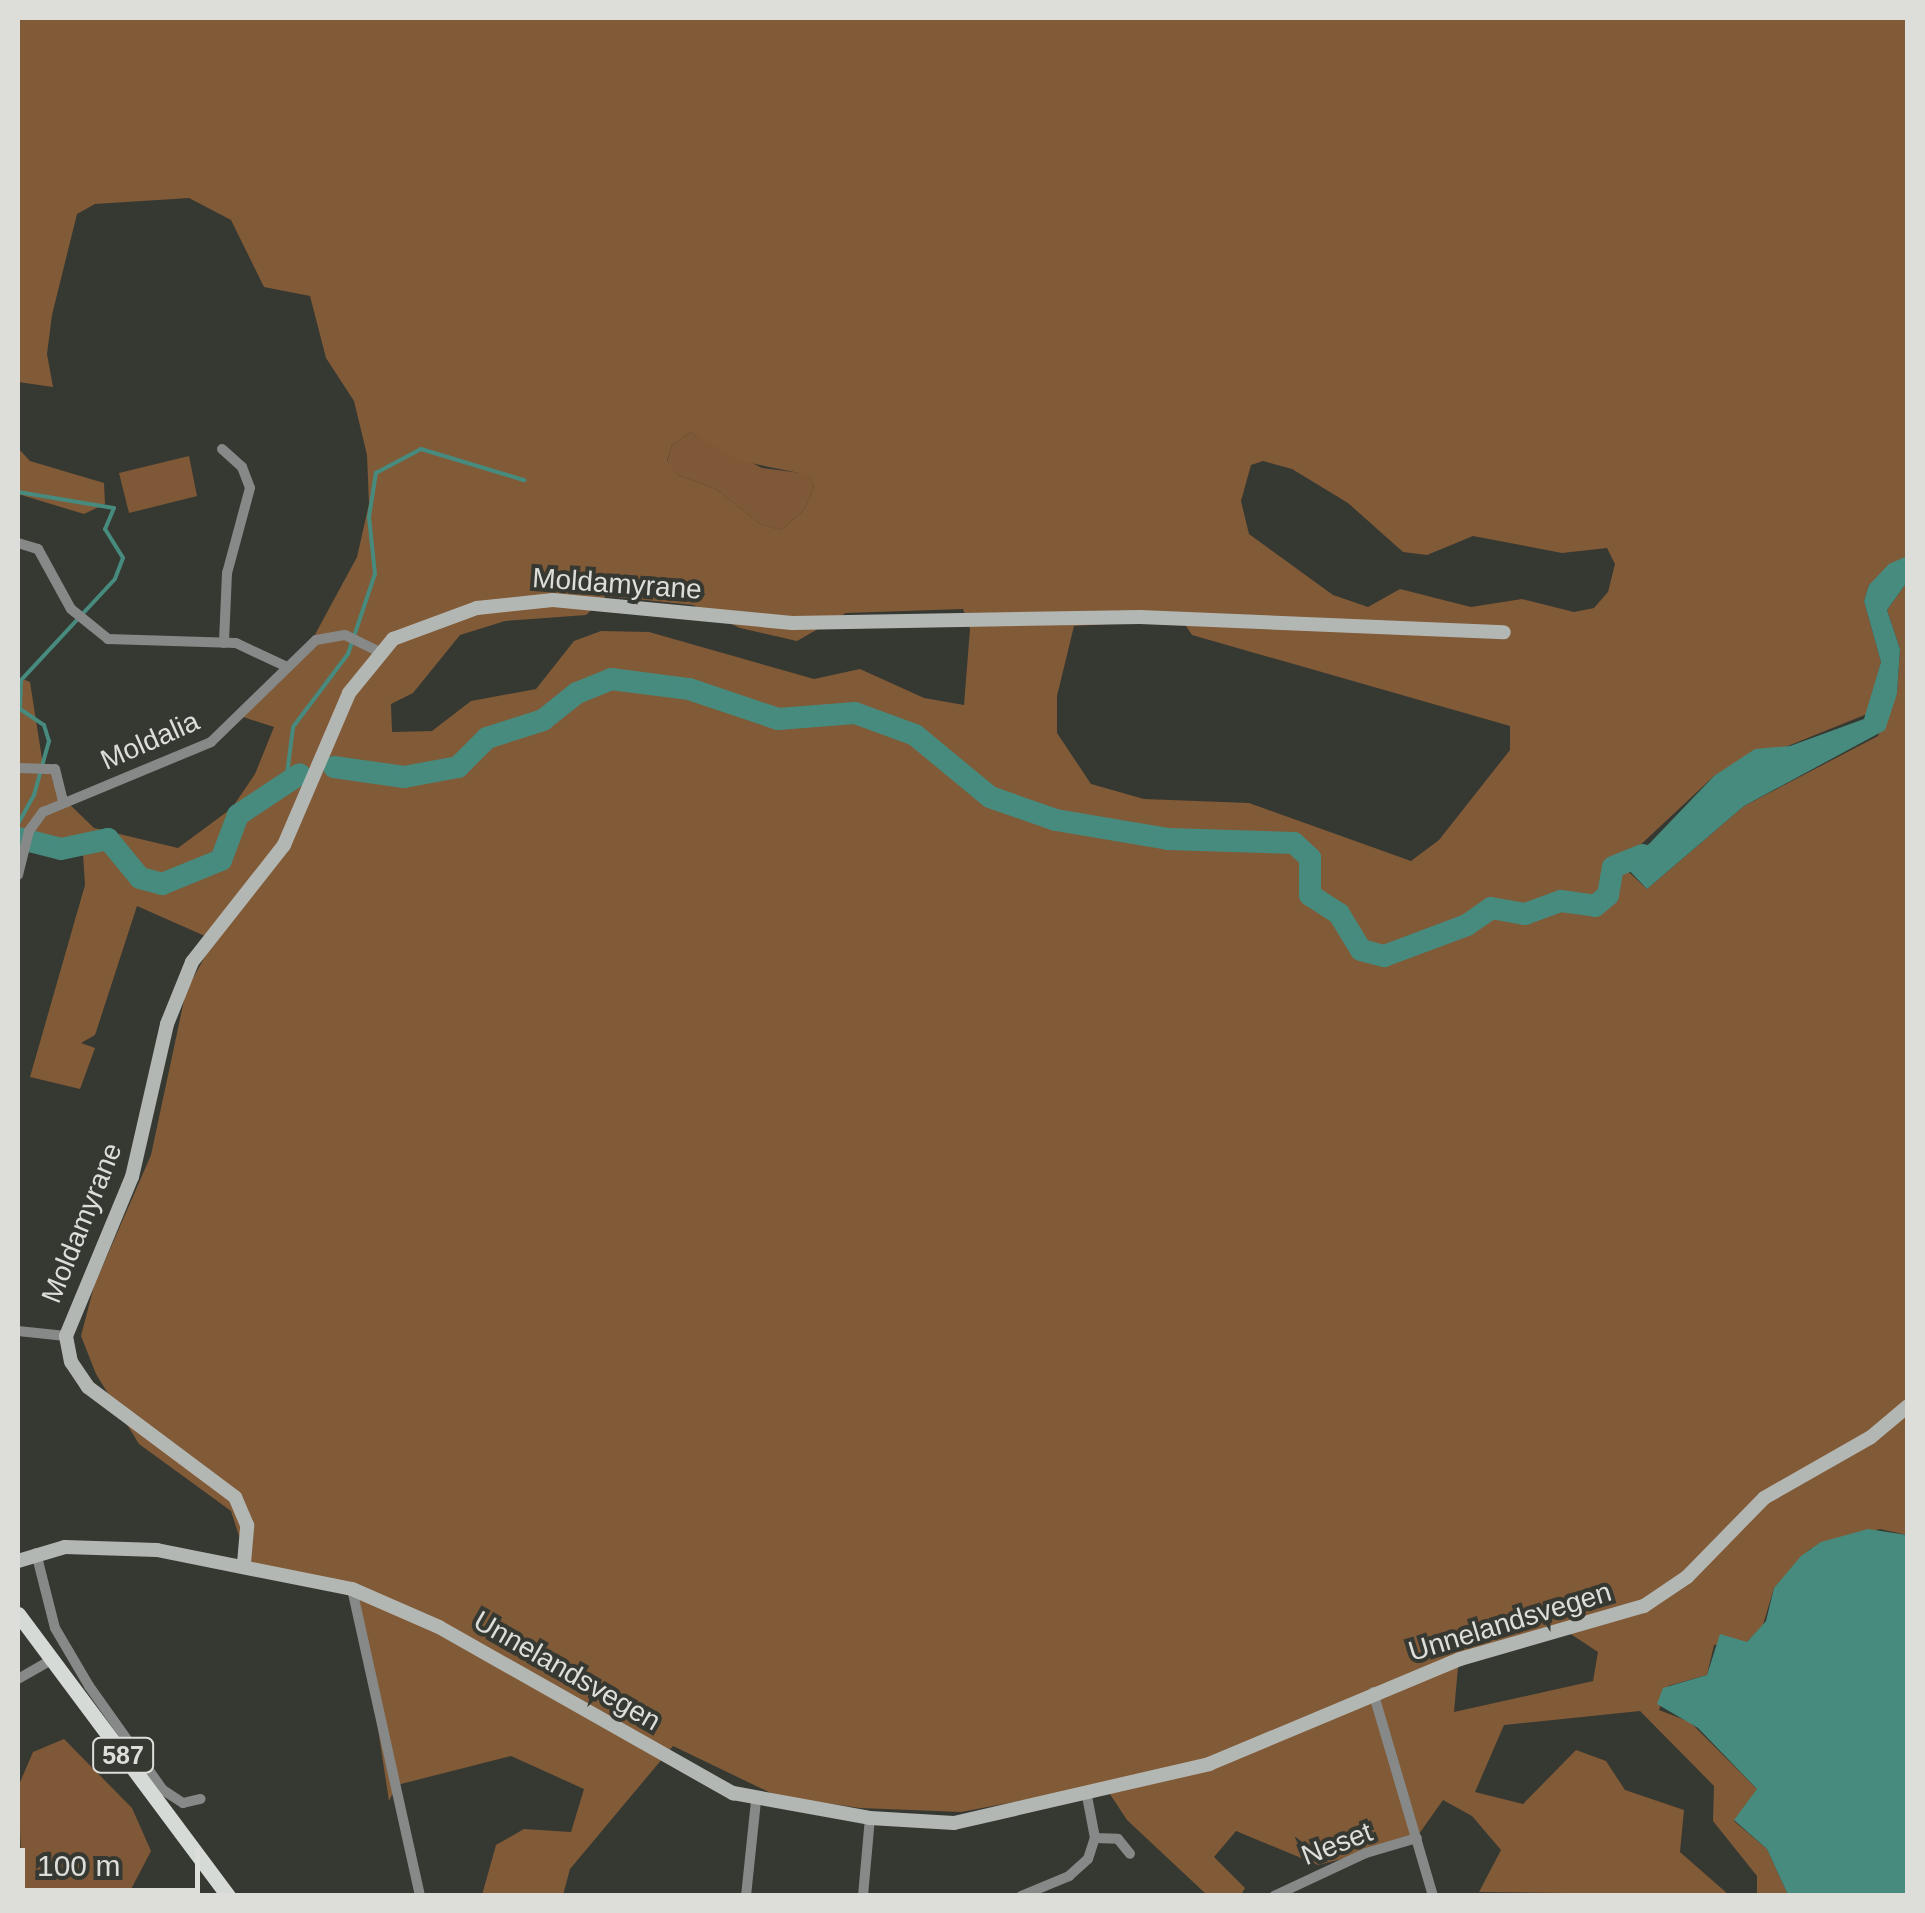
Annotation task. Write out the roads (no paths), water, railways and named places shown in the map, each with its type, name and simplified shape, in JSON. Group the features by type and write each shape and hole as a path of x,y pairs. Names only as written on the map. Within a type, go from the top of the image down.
{"main road":[{"name":"587","path":"18,1614 228,1896"}],"street":[{"path":"222,449 242,467 250,488 227,573 224,642"},
{"path":"18,543 38,549 80,618 121,643 224,642 250,647 287,667"},
{"name":"Moldamyrane","path":"66,1336 132,1177 167,1024 192,962 284,845 350,692 378,651 414,628 455,614 553,600 792,623 1140,617 1504,632"},
{"name":"Moldalia","path":"18,875 29,832 43,812 211,742 316,640 356,637 378,651"},
{"path":"18,768 44,767 64,800"},
{"path":"18,1332 66,1336 71,1362 88,1387 235,1497 248,1525 244,1563"},
{"name":"Unnelandsvegen","path":"18,1561 36,1553 90,1546 244,1563 352,1590 439,1627 712,1783 756,1801 870,1818 954,1823 1087,1796 1209,1764 1373,1692 1644,1606 1687,1577 1764,1498 1905,1414"},
{"path":"36,1553 55,1628 89,1686 163,1790 183,1803 200,1800"},
{"path":"352,1590 420,1896"},
{"path":"18,1679 54,1660"},
{"name":"Neset","path":"1373,1692 1433,1896"},
{"path":"1020,1896 1078,1870 1095,1838 1087,1796"},
{"path":"746,1896 756,1801"},
{"path":"863,1896 870,1818"},
{"path":"1095,1838 1118,1839 1130,1854"},
{"name":"Neset","path":"1274,1896 1366,1852 1416,1838"}],"water":[{"path":"1907,556 1907,582 1887,610 1900,649 1897,694 1885,730 1744,806 1647,889 1618,859 1631,858 1650,843 1714,776 1755,749 1790,746 1864,719 1881,662 1864,601 1869,585 1889,564"},
{"path":"1868,1529 1907,1535 1907,1895 1788,1895 1767,1849 1734,1820 1757,1789 1698,1728 1657,1704 1663,1688 1707,1675 1720,1634 1747,1642 1766,1621 1774,1588 1801,1556 1821,1542"}],"waterway":[{"path":"286,782 293,727 348,654 375,574 369,517 376,473 421,449 524,480"},
{"path":"18,492 114,508 105,529 123,558 115,579 21,680 20,709 44,725 49,741 34,795 18,824"},
{"path":"334,767 404,777 458,767 487,738 543,720 577,693 611,679 689,689 778,719 855,713 915,735 990,797 1056,820 1168,839 1294,843 1310,858 1310,895 1339,914 1361,950 1384,956 1467,925 1491,908 1525,914 1561,901 1595,906 1608,895 1613,867 1643,855"},
{"path":"18,838 61,849 108,839 140,878 162,884 221,860 238,815 300,774"}]}
